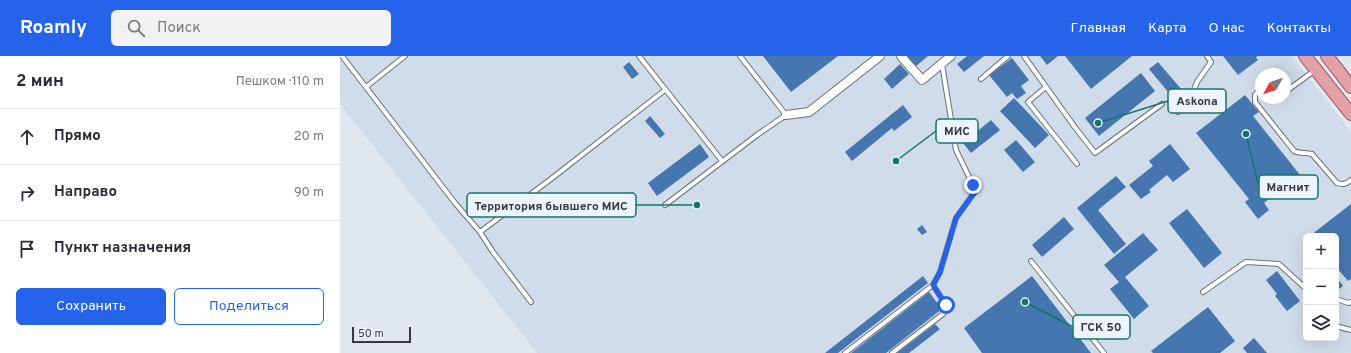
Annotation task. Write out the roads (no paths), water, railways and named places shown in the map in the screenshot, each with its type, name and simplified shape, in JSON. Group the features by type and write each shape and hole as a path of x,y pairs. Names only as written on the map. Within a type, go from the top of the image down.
{"main road":[{"path":"1305,56 1351,114"},
{"path":"1327,56 1351,86"}],"street":[{"path":"786,115 809,112 880,56"},
{"path":"901,56 922,80 951,56"}],"lane":[{"path":"342,56 455,203 480,232 493,252 531,302"},
{"path":"366,87 405,56"},
{"path":"639,56 722,161"},
{"path":"665,205 756,135 786,115 740,56"},
{"path":"981,79 1008,56"},
{"path":"1024,56 1095,153 1162,104"},
{"path":"1178,112 1188,104 1197,82 1212,62 1207,56"},
{"path":"845,353 933,285 940,272 956,218 974,193 973,185 956,150 942,64"},
{"path":"1291,88 1316,70"},
{"path":"1046,87 1028,102 1077,164"},
{"path":"480,232 665,90"},
{"path":"1257,104 1294,151 1312,154 1337,183 1341,185 1346,184 1351,180"},
{"path":"1031,261 1104,353"},
{"path":"1204,292 1246,262 1279,264 1303,286"},
{"path":"892,353 943,314 946,305 933,285"},
{"path":"1339,299 1348,303 1351,302"},
{"path":"1339,326 1351,330"}],"place":[{"name":"Askona","path":"1098,123"},
{"name":"Магнит","path":"1246,134"},
{"name":"МИС","path":"896,161"},
{"name":"Территория бывшего МИС","path":"697,205"},
{"name":"ГСК 50","path":"1025,302"}]}
